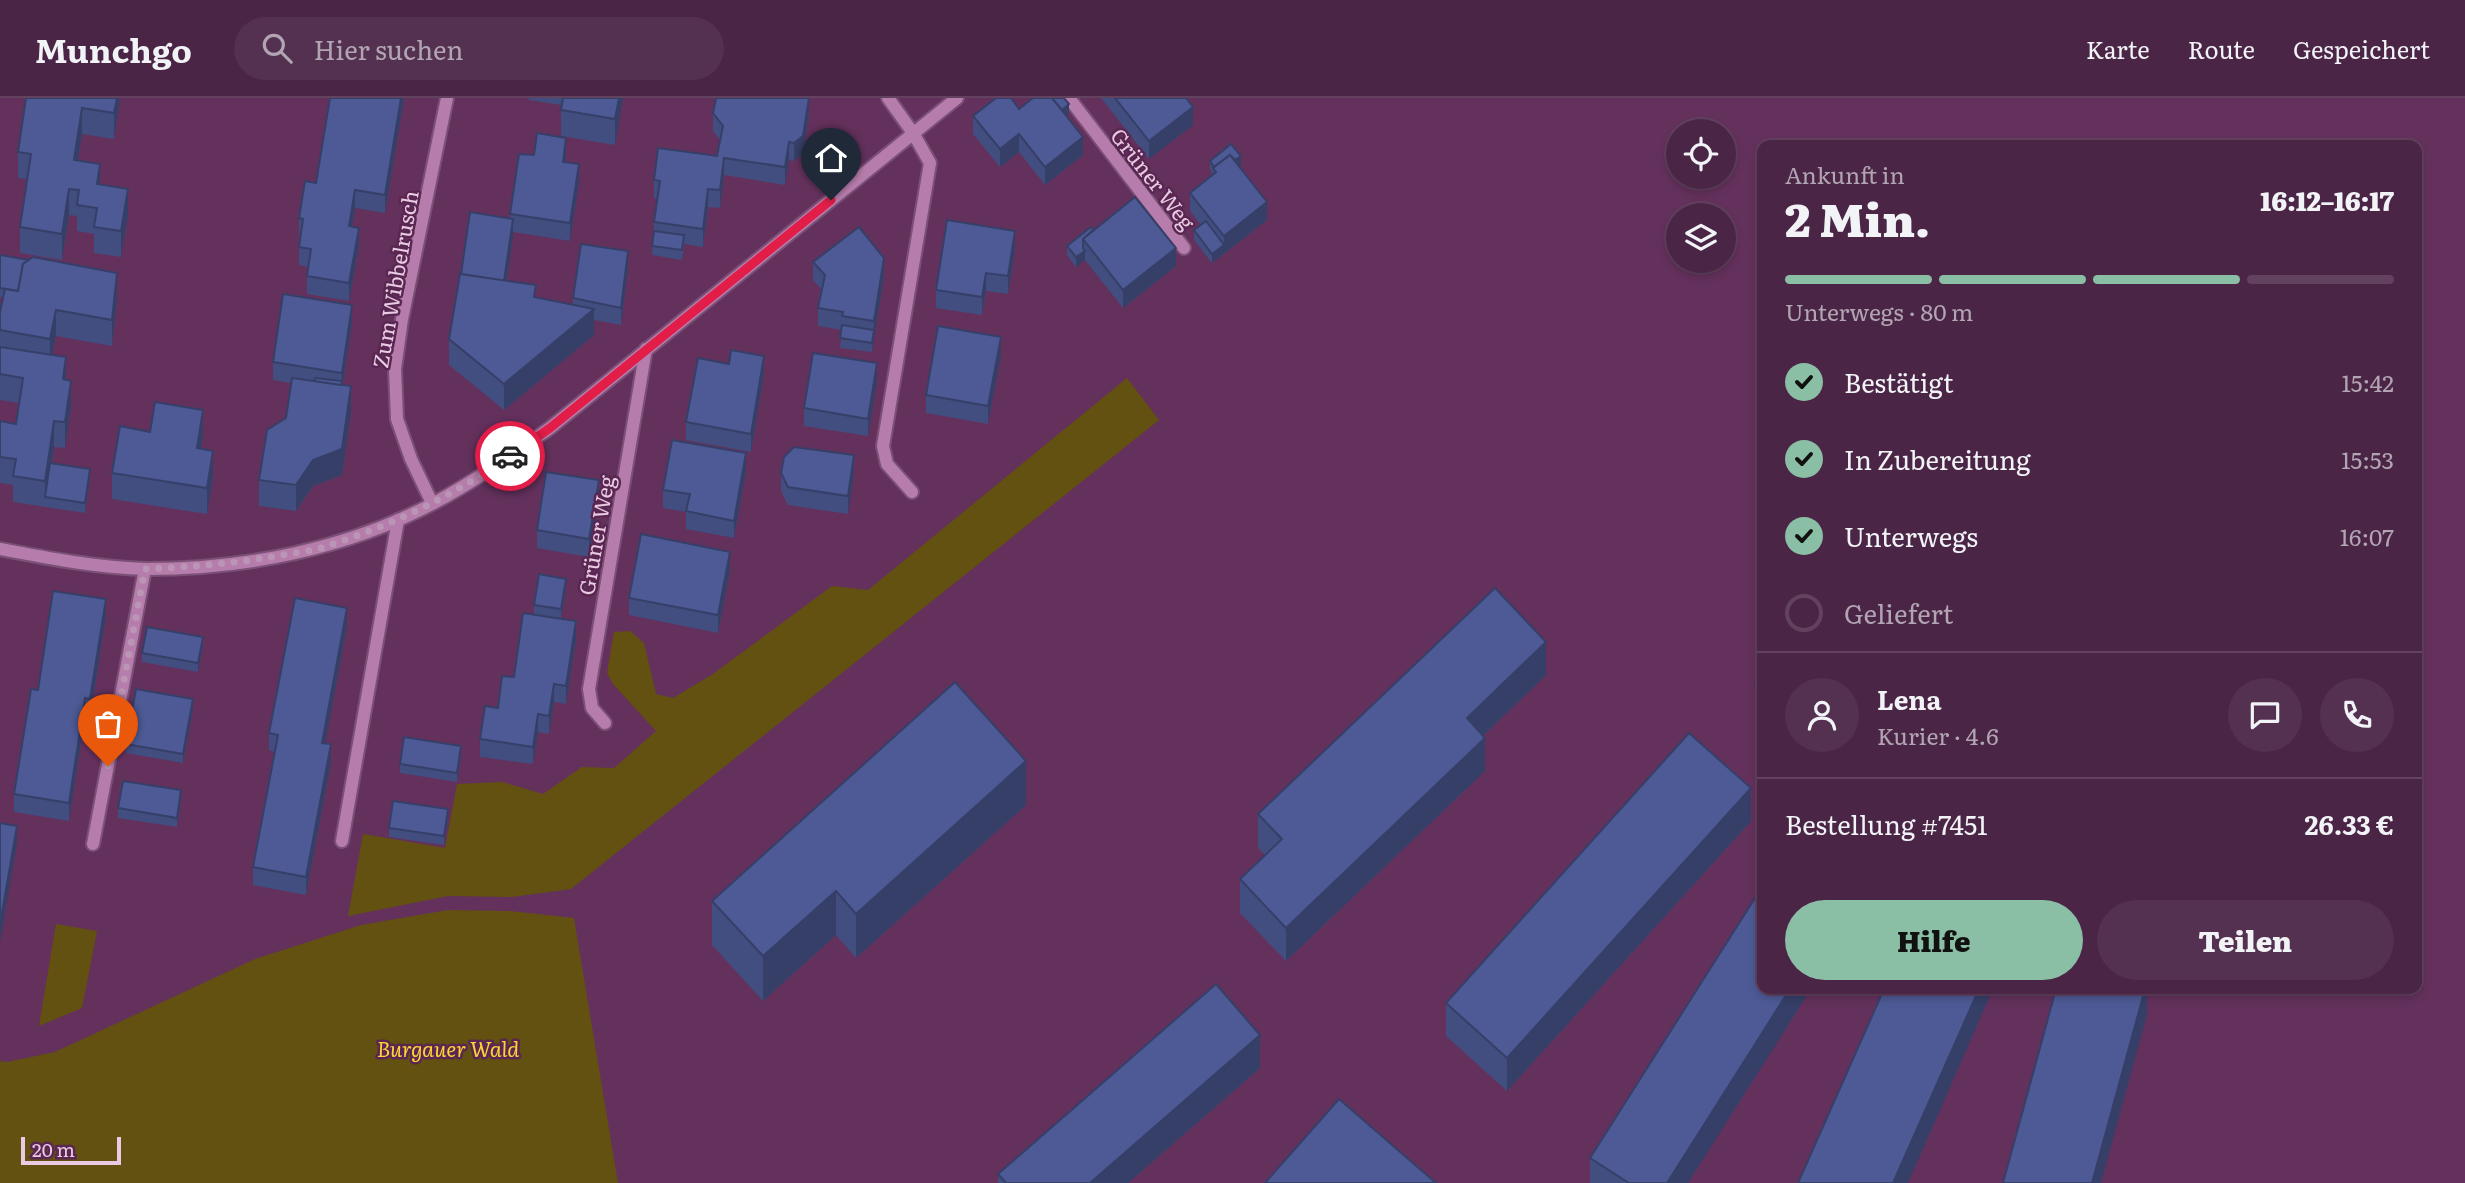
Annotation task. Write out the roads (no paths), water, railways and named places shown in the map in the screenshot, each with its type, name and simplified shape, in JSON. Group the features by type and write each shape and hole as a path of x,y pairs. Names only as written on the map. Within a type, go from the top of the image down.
{"street":[{"name":"Zum Wibbelrusch","path":"432,503 411,459 397,419 395,369 402,319 447,98"},
{"path":"888,98 930,163 883,446 887,464 912,492"},
{"path":"0,549 47,558 145,569 204,567 322,548 398,520 484,475 550,428 957,98"},
{"name":"Grüner Weg","path":"1069,98 1184,248"},
{"name":"Grüner Weg","path":"606,723 592,708 589,689 646,349"},
{"path":"342,841 398,520"},
{"path":"93,844 145,569"}],"park label":[{"name":"Burgauer Wald","path":"448,1047"}]}
